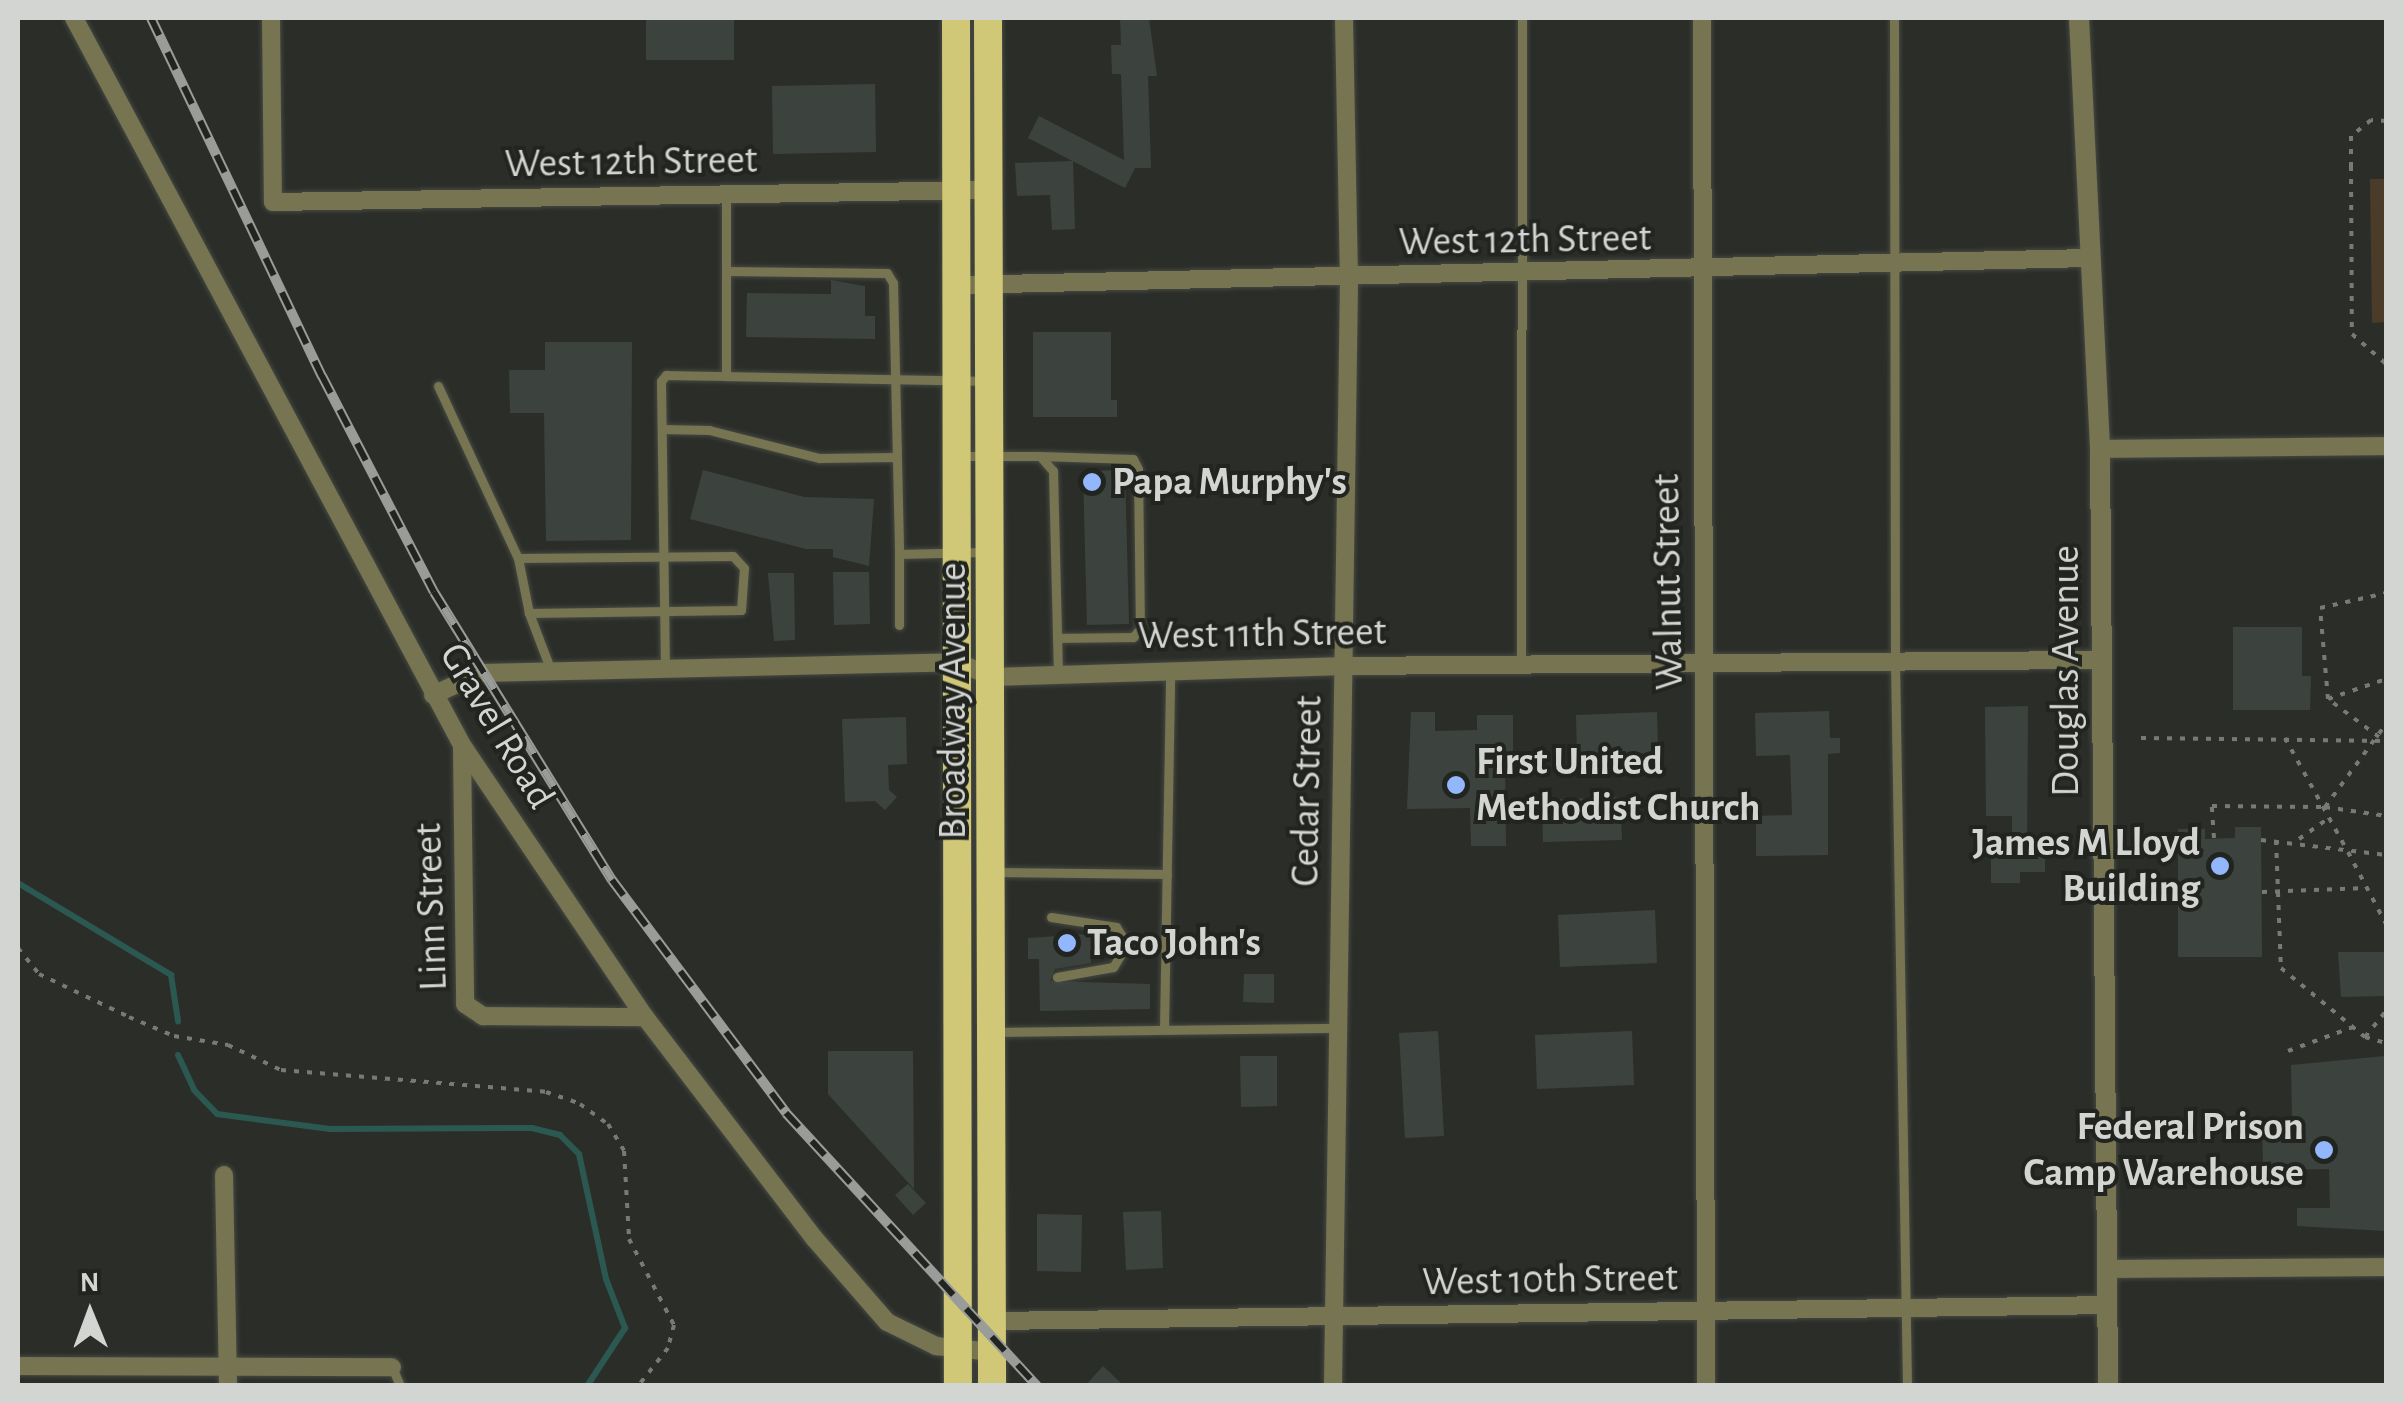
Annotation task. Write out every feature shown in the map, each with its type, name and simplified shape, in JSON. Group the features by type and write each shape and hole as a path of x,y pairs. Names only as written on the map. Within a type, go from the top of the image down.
{"highway":[{"name":"Broadway Avenue","path":"956,18 960,285 958,1386"},
{"name":"Broadway Avenue","path":"988,18 993,284 992,1386"}],"street":[{"name":"Gravel Road","path":"74,18 433,695 462,745 645,1017 868,1303 908,1338 992,1352"},
{"name":"West 12th Street","path":"271,18 273,202 990,190"},
{"name":"Cedar Street","path":"1333,1386 1331,1319 1345,666 1348,278 1344,18"},
{"name":"Walnut Street","path":"1702,18 1699,271 1705,664 1706,1386"},
{"name":"Douglas Avenue","path":"2078,18 2100,449 2108,1386"},
{"name":"West 12th Street","path":"960,285 1699,271 2091,258"},
{"path":"2100,449 2386,446"},
{"name":"West 11th Street","path":"433,695 481,673 957,662 992,677 1345,666 2100,660"},
{"name":"Linn Street","path":"462,745 466,1004 483,1016 645,1017"},
{"path":"224,1175 228,1386"},
{"path":"2108,1269 2386,1267"},
{"name":"West 10th Street","path":"994,1321 1331,1319 2107,1304"},
{"path":"18,1366 227,1363 392,1367"}],"lane":[{"path":"1521,665 1522,18"},
{"path":"1894,18 1895,662 1907,1386"},
{"path":"726,196 726,376"},
{"path":"726,271 887,274 893,283 899,625"},
{"path":"665,669 662,430 666,375 992,381"},
{"path":"438,386 518,558 529,612 551,672"},
{"path":"662,430 709,430 819,458 896,456"},
{"path":"958,456 1133,460 1138,470 1140,629 1134,637 1058,638"},
{"path":"1040,456 1053,470 1058,675"},
{"path":"898,554 992,552"},
{"path":"518,558 733,556 744,568 746,600 740,610 529,612"},
{"path":"1164,1029 1170,672"},
{"path":"992,872 1167,874"},
{"path":"1051,917 1116,927 1127,944 1113,967 1058,977"},
{"path":"993,1032 1338,1028"},
{"path":"392,1367 400,1386"}],"path":[{"path":"2386,120 2371,120 2351,136 2351,166 2352,334 2386,364"},
{"path":"2386,593 2320,608 2328,699 2386,742"},
{"path":"2328,699 2386,679"},
{"path":"2325,806 2386,724"},
{"path":"2141,738 2379,738"},
{"path":"2285,738 2386,924"},
{"path":"2214,838 2212,806 2325,806 2386,816"},
{"path":"2299,840 2330,818"},
{"path":"2262,840 2299,840 2348,852 2386,854"},
{"path":"2276,840 2281,968 2365,1037 2386,1044"},
{"path":"2262,892 2367,888"},
{"path":"18,948 39,974 113,1009 282,1070 546,1092 580,1104 608,1124 624,1152 628,1240 674,1326 668,1348 638,1386"},
{"path":"2365,1037 2386,1011"},
{"path":"2288,1052 2353,1027"}],"shaded area":[{"path":"2370,179 2386,179 2386,322 2372,323"}],"building":[{"path":"646,18 734,18 734,60 646,60"},
{"path":"1120,18 1149,18 1157,76 1148,76 1151,168 1135,168 1125,188 1028,138 1039,116 1124,160 1121,74 1112,74 1111,45 1121,45"},
{"path":"875,84 876,152 773,154 772,86"},
{"path":"1073,161 1075,229 1052,230 1050,195 1017,196 1015,163"},
{"path":"831,280 865,286 865,316 875,316 875,339 746,337 747,293 831,294"},
{"path":"1033,332 1111,332 1111,400 1117,400 1117,417 1033,417"},
{"path":"545,342 632,342 631,540 546,541 544,413 510,413 509,370 545,370"},
{"path":"703,470 804,497 874,499 869,566 833,557 833,549 806,549 690,519"},
{"path":"1125,470 1129,624 1087,625 1083,471"},
{"path":"833,572 869,572 870,624 834,625"},
{"path":"768,573 794,573 795,640 774,641"},
{"path":"2233,627 2302,627 2302,676 2311,676 2310,710 2233,710"},
{"path":"2028,706 2027,850 2045,850 2045,872 2020,872 2020,883 1991,883 1991,846 2012,846 2012,816 1986,816 1985,707"},
{"path":"1829,711 1830,738 1840,738 1840,753 1828,754 1828,855 1756,856 1756,816 1792,815 1790,755 1756,756 1755,713"},
{"name":"First United Methodist Church","path":"1411,712 1435,712 1435,731 1477,730 1477,715 1513,715 1513,761 1505,762 1506,846 1471,846 1470,808 1407,809"},
{"path":"1657,712 1658,753 1577,755 1576,715"},
{"path":"906,717 907,764 888,765 889,790 897,797 885,810 875,801 845,802 842,719"},
{"path":"1620,797 1622,840 1543,842 1542,800"},
{"name":"James M Lloyd Building","path":"2235,827 2261,827 2262,957 2178,957 2178,829 2205,829 2205,839 2235,838"},
{"path":"1655,910 1657,963 1560,967 1558,915"},
{"path":"1104,933 1106,948 1090,950 1091,963 1055,969 1050,981 1150,984 1150,1009 1040,1011 1039,959 1028,959 1028,938"},
{"path":"2338,952 2386,952 2386,996 2341,997"},
{"path":"1244,974 1274,974 1274,1003 1243,1002"},
{"path":"1438,1031 1444,1136 1405,1138 1399,1033"},
{"path":"1632,1031 1634,1085 1537,1089 1535,1035"},
{"path":"828,1051 913,1051 914,1189 828,1094"},
{"path":"1240,1056 1277,1056 1277,1106 1241,1107"},
{"name":"Federal Prison Camp Warehouse","path":"2385,1056 2386,1231 2297,1226 2297,1208 2330,1208 2329,1169 2263,1170 2262,1120 2292,1120 2291,1065"},
{"path":"908,1184 926,1203 913,1215 895,1195"},
{"path":"1161,1211 1163,1268 1126,1270 1123,1212"},
{"path":"1037,1214 1082,1215 1081,1272 1037,1271"},
{"path":"1103,1366 1124,1386 1085,1386"}],"waterway":[{"path":"18,883 171,975 178,1021"},
{"path":"178,1055 194,1090 217,1114 330,1129 532,1128 560,1135 579,1154 606,1279 625,1328 587,1386"}],"railway":[{"path":"151,18 322,376 434,592 612,880 786,1113 1037,1386"}],"place":[{"name":"Papa Murphy's","path":"1092,482"},
{"name":"First United Methodist Church","path":"1456,785"},
{"name":"James M Lloyd Building","path":"2220,866"},
{"name":"Taco John's","path":"1067,943"},
{"name":"Federal Prison Camp Warehouse","path":"2324,1150"}]}
